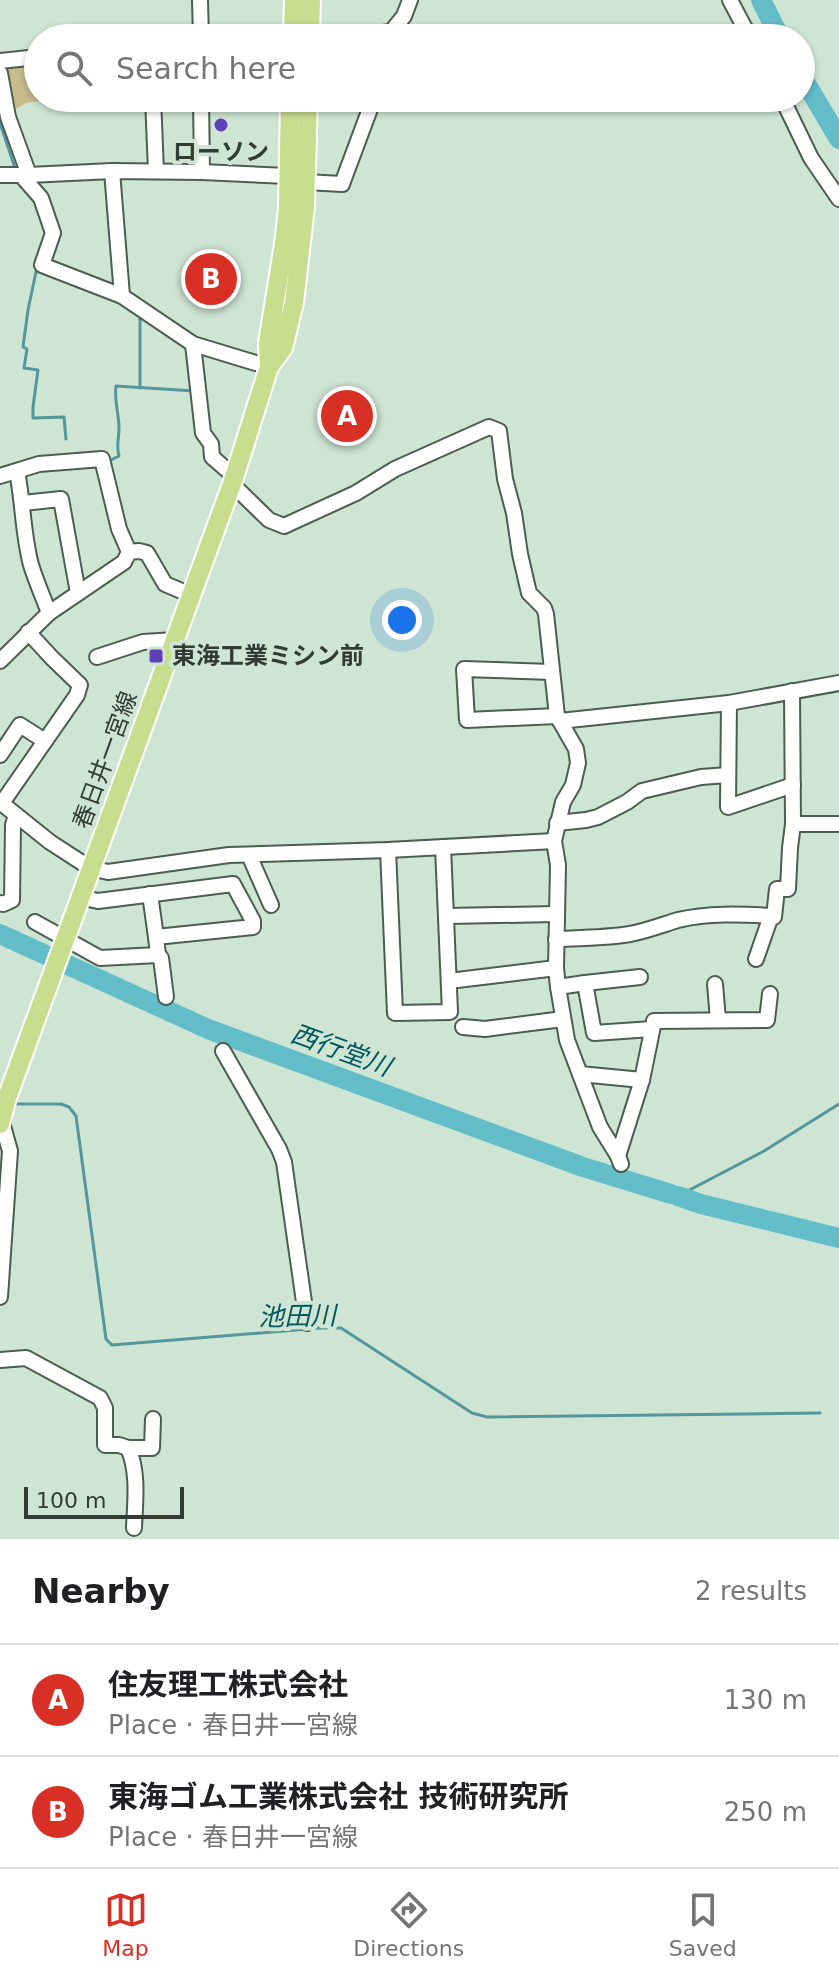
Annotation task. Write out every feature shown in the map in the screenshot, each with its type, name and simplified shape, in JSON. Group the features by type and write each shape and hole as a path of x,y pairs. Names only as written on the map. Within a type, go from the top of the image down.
{"main road":[{"path":"293,24 294,0"},
{"path":"310,24 311,0"},
{"name":"春日井一宮線","path":"269,367 268,343 288,208 289,112"},
{"name":"春日井一宮線","path":"3,1114 90,868 234,480 269,367 283,348 294,303 302,244 308,112"}],"street":[{"path":"200,0 201,24"},
{"path":"399,24 410,0"},
{"path":"730,0 743,24"},
{"path":"0,61 24,58"},
{"path":"0,73 8,117 25,175 41,198 53,233 42,265 122,296 193,344 269,367"},
{"path":"154,112 156,171"},
{"path":"201,112 202,172"},
{"path":"0,175 202,172 287,176 306,182 342,184 369,112"},
{"path":"789,112 811,158 839,199"},
{"path":"112,171 122,296"},
{"path":"193,344 203,433 211,444 212,457 269,520 284,526 356,493 395,469 489,427 499,431 505,479 529,593 546,614 559,718 576,749 578,763 573,785 563,802 554,841 558,865 556,968 563,1019 567,1040 600,1127 620,1160 654,1021 767,1020 770,994"},
{"path":"0,476 39,464 102,459 119,529 129,552"},
{"path":"17,471 31,566 49,613"},
{"path":"23,503 61,499 78,593"},
{"path":"0,661 49,613 124,562 129,552"},
{"path":"129,552 147,553 165,584 191,595"},
{"path":"28,632 80,685 77,695 1,802 50,842 90,868 108,872 229,855 554,841"},
{"path":"97,657 143,642 175,640"},
{"path":"552,672 464,669 467,720 559,718 729,703 839,683"},
{"path":"556,939 632,934 680,920 712,915 774,917 777,889 788,889 793,824 792,691"},
{"path":"729,703 728,807 793,785"},
{"path":"0,755 20,725 45,741"},
{"path":"557,823 598,817 642,791 701,777 728,775"},
{"path":"0,903 12,900 13,825 16,815"},
{"path":"793,824 839,824"},
{"path":"388,850 395,1013 450,1012 443,847"},
{"path":"156,937 253,927 253,921 232,884 229,855"},
{"path":"249,855 271,905"},
{"path":"80,897 98,901 232,884"},
{"path":"150,894 166,997"},
{"path":"447,916 556,914"},
{"path":"756,959 771,916"},
{"path":"35,922 64,941 100,958 158,955"},
{"path":"449,981 556,968"},
{"path":"558,987 640,977"},
{"path":"585,983 594,1033 652,1029"},
{"path":"715,984 718,1020"},
{"path":"463,1027 485,1029 563,1019"},
{"path":"223,1051 284,1162 307,1323"},
{"path":"580,1074 642,1080"},
{"path":"0,1297 10,1151 3,1114"},
{"path":"0,1360 26,1358 100,1398 105,1408 105,1445 152,1448 153,1419"},
{"path":"128,1448 133,1459 134,1528"}],"shaded area":[{"path":"24,64 24,104 12,111 4,66"}],"waterway":[{"path":"761,0 773,24"},
{"path":"815,99 839,139"},
{"path":"0,123 15,168"},
{"path":"37,267 23,347 27,349 24,368 38,370 33,418 64,417 66,439"},
{"path":"140,317 140,388"},
{"path":"109,461 119,456 116,386 194,391"},
{"name":"西行堂川","path":"0,934 208,1029 583,1167 671,1194"},
{"name":"池田川","path":"12,1104 61,1104 69,1107 76,1116 106,1339 112,1345 341,1328 472,1413 487,1417 820,1413"},
{"path":"671,1194 678,1196 764,1151 839,1104"},
{"name":"西行堂川","path":"678,1196 839,1238"}],"place":[{"name":"ローソン","path":"221,125"},
{"name":"東海ゴム工業株式会社 技術研究所","path":"211,279"},
{"name":"住友理工株式会社","path":"347,416"},
{"name":"東海工業ミシン前","path":"156,656"}]}
